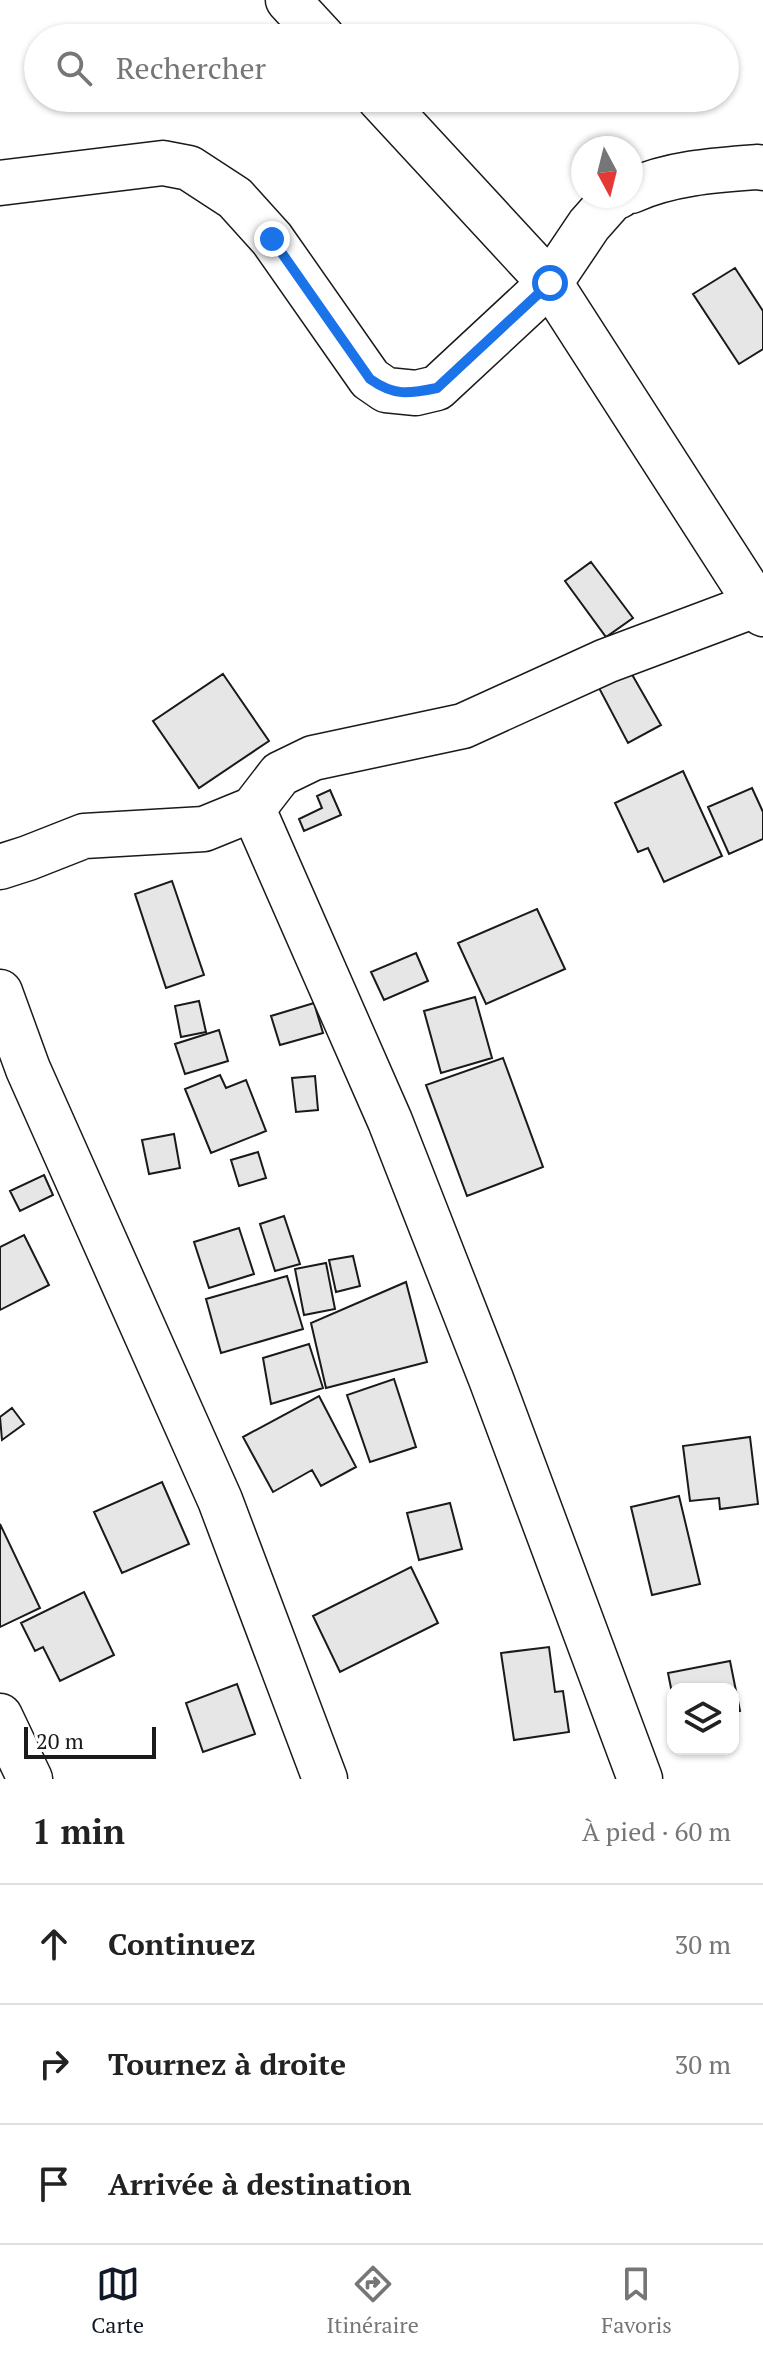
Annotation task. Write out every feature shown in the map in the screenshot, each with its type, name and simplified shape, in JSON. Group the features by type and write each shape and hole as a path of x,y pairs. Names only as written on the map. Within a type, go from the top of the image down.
{"street":[{"path":"288,0 310,24"},
{"path":"0,867 84,836 204,829 253,809 280,774 313,758 463,726 606,661 760,609 550,283 392,112"},
{"path":"0,183 163,163 189,168 235,198 272,239 370,379 386,390 416,393 437,388 550,283 604,208"},
{"path":"643,185 713,170 763,168"},
{"path":"253,809 390,1121 491,1379 640,1779"},
{"path":"0,992 28,1069 220,1500 325,1779"},
{"path":"0,1716 30,1779"}],"building":[{"path":"735,268 763,311 763,349 739,364 693,294"},
{"path":"591,562 633,618 606,637 565,581"},
{"path":"630,671 661,725 628,743 599,688"},
{"path":"223,674 269,741 199,788 153,721"},
{"path":"683,771 722,856 664,882 648,848 638,852 615,803"},
{"path":"752,788 763,812 763,839 729,854 708,807"},
{"path":"330,790 341,815 304,831 299,819 322,808 317,796"},
{"path":"172,881 204,975 166,988 135,894"},
{"path":"537,909 565,969 486,1004 458,943"},
{"path":"416,953 428,981 384,1000 371,972"},
{"path":"475,997 492,1058 441,1073 424,1011"},
{"path":"199,1001 206,1032 181,1037 175,1006"},
{"path":"314,1003 323,1033 280,1045 271,1016"},
{"path":"219,1030 228,1061 185,1074 175,1044"},
{"path":"503,1058 543,1167 467,1196 426,1085"},
{"path":"220,1075 226,1088 246,1080 266,1131 211,1153 185,1089"},
{"path":"315,1076 318,1110 296,1112 292,1078"},
{"path":"174,1134 180,1168 149,1174 142,1140"},
{"path":"258,1152 266,1178 239,1186 231,1160"},
{"path":"44,1175 53,1195 20,1211 10,1191"},
{"path":"284,1216 300,1264 275,1271 260,1224"},
{"path":"239,1228 254,1274 209,1288 194,1242"},
{"path":"24,1235 49,1285 0,1310 0,1247"},
{"path":"353,1256 360,1286 336,1292 329,1260"},
{"path":"326,1263 335,1309 304,1315 295,1269"},
{"path":"287,1276 303,1329 221,1353 206,1299"},
{"path":"406,1282 427,1362 326,1388 311,1323"},
{"path":"309,1344 323,1388 271,1404 263,1358"},
{"path":"394,1379 416,1447 370,1462 347,1395"},
{"path":"319,1396 356,1467 321,1486 312,1470 273,1492 243,1437"},
{"path":"12,1408 24,1424 2,1440 0,1417"},
{"path":"750,1437 758,1504 720,1509 719,1498 690,1501 683,1446"},
{"path":"162,1482 189,1544 122,1573 94,1512"},
{"path":"679,1496 700,1584 652,1595 631,1507"},
{"path":"450,1503 462,1549 419,1560 407,1513"},
{"path":"0,1524 40,1608 0,1627"},
{"path":"411,1567 438,1623 340,1672 313,1616"},
{"path":"84,1592 114,1655 60,1681 43,1647 35,1651 21,1623"},
{"path":"549,1647 555,1692 563,1691 569,1732 514,1740 501,1653"},
{"path":"730,1661 734,1683 670,1683 668,1673"},
{"path":"237,1684 255,1734 203,1752 186,1703"}],"route":[{"path":"272,239 370,379 386,390 416,393 437,388 550,283"}]}
